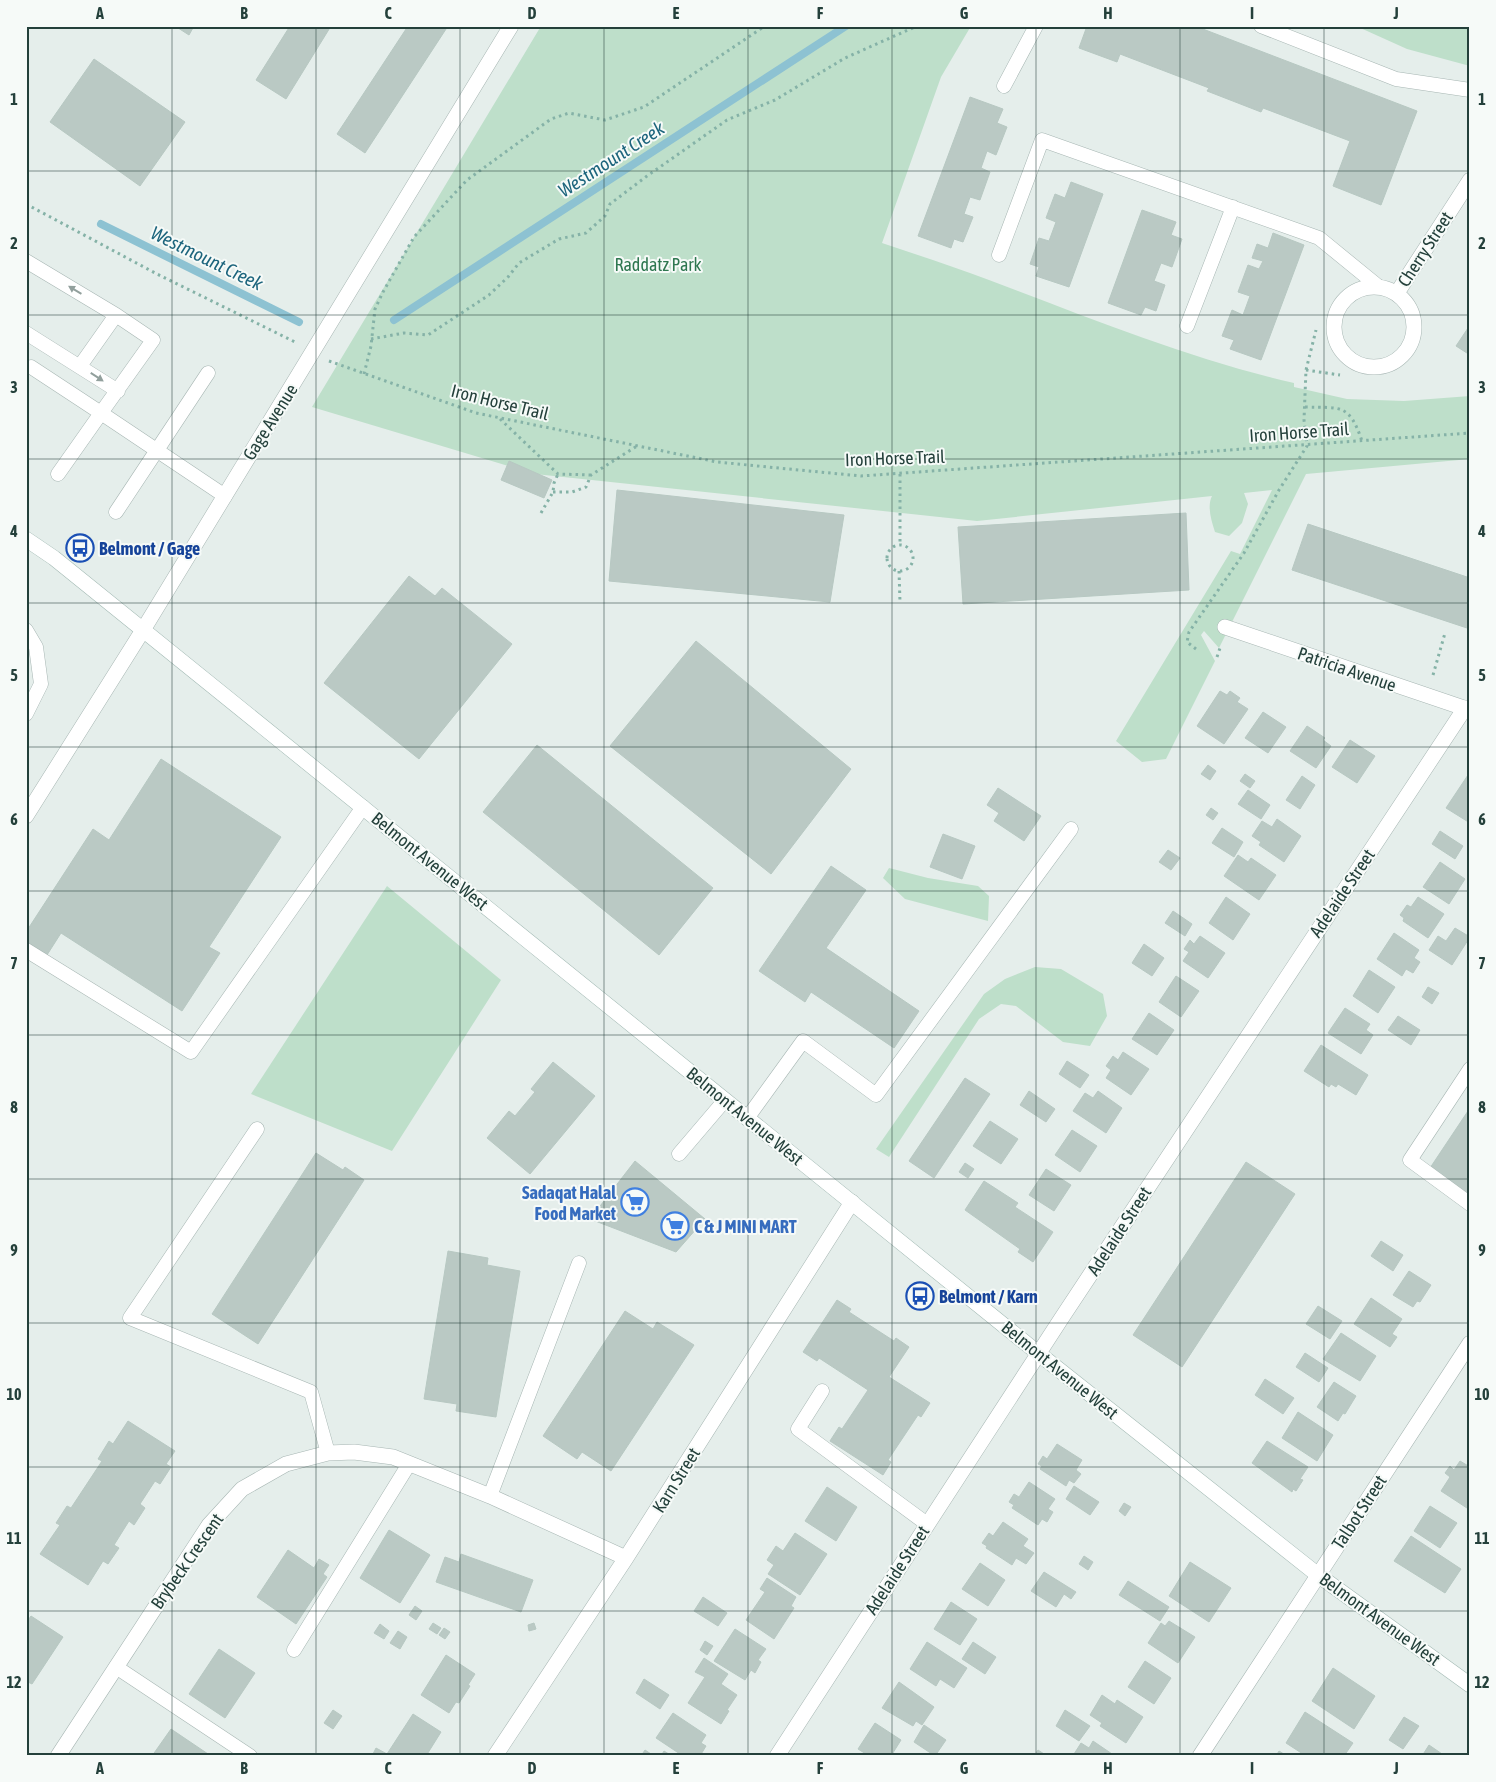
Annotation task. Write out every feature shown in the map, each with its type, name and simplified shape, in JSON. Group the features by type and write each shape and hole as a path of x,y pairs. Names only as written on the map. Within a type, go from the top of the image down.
{"street":[{"name":"Gage Avenue","path":"26,816 143,630 511,26"},
{"name":"Cherry Street","path":"1397,293 1470,180"},
{"name":"Cherry Street","path":"1379,287 1397,293 1407,302 1413,315 1415,328 1412,342 1405,354 1394,362 1381,367 1367,367 1354,362 1336,342 1334,328 1336,314 1342,302 1352,293 1365,288 1379,287"},
{"name":"Belmont Avenue West","path":"26,539 54,558 1038,1353 1318,1575 1470,1685"},
{"name":"Patricia Avenue","path":"1224,627 1467,709"},
{"name":"Adelaide Street","path":"777,1756 1038,1353 1467,709"},
{"name":"Karn Street","path":"495,1756 626,1558 852,1202"},
{"name":"Talbot Street","path":"1200,1756 1470,1343"},
{"name":"Brybeck Crescent","path":"58,1756 209,1525 242,1489 286,1464 328,1453 354,1452 393,1457 490,1496 626,1558"}],"lane":[{"path":"1004,86 1036,26"},
{"path":"1261,26 1396,79 1470,90"},
{"path":"999,255 1042,140 1319,238 1379,287"},
{"path":"1187,326 1233,207"},
{"path":"26,261 153,340 58,474"},
{"path":"80,366 116,316"},
{"path":"26,333 118,391"},
{"path":"30,367 225,496"},
{"path":"116,512 208,373"},
{"path":"26,630 36,647 41,684 26,714"},
{"path":"26,950 191,1052 363,807"},
{"path":"748,1117 803,1041 876,1095 1071,829"},
{"path":"1470,1069 1410,1160 1470,1204"},
{"path":"679,1154 725,1100"},
{"path":"258,1129 130,1318 310,1392 328,1453"},
{"path":"490,1496 579,1263"},
{"path":"822,1391 798,1429 928,1524"},
{"path":"294,1650 409,1464"},
{"path":"116,1666 250,1756"}],"path":[{"path":"364,374 376,309 414,237 467,180 551,119 569,113 605,120 644,107 765,26"},
{"path":"371,339 404,333 428,335 489,295 508,277 519,263 559,239 586,233 605,216 610,204 727,120 775,100 845,58 917,26"},
{"path":"26,204 157,274 299,344"},
{"path":"1196,649 1187,642 1189,632 1244,553 1279,490 1307,446 1306,370 1316,330"},
{"name":"Iron Horse Trail","path":"334,364 476,413 499,418 717,462 861,476 1470,433"},
{"path":"1306,370 1340,375"},
{"path":"1305,407 1337,408 1348,413 1358,429 1362,441"},
{"path":"499,418 558,474 591,475 638,446"},
{"path":"541,513 553,492 558,474"},
{"path":"900,474 900,544"},
{"path":"553,492 572,492 586,487 591,475"},
{"path":"900,544 911,550 914,558 913,563 907,569 899,571 891,568 888,564 887,555 891,548 900,544"},
{"path":"899,571 900,602"},
{"path":"1432,675 1445,633"}],"green space":[{"name":"Raddatz Park","path":"541,26 971,26 941,77 882,243 976,275 1178,350 1294,383 1294,387 1347,399 1404,401 1470,396 1470,459 1306,474 1219,648 1204,631 1201,635 1215,661 1166,759 1142,762 1116,741 1231,551 1240,554 1272,490 1244,493 1248,504 1242,523 1229,536 1215,532 1210,509 1212,496 977,521 535,474 312,407"},
{"path":"1356,26 1470,26 1470,66 1407,49"},
{"path":"889,868 928,878 978,886 989,896 988,921 905,899 883,878"},
{"path":"387,886 501,980 392,1151 251,1094"},
{"path":"1035,967 1061,969 1103,994 1107,1016 1090,1046 1063,1042 1016,1006 1001,1004 979,1019 889,1157 876,1149 984,994 1005,979"}],"building":[{"path":"175,26 194,26 189,35"},
{"path":"290,26 331,26 286,99 256,80"},
{"path":"408,26 448,26 365,153 337,134"},
{"path":"1087,26 1195,26 1417,111 1381,205 1333,186 1350,141 1263,108 1261,112 1207,91 1209,88 1120,54 1117,62 1079,48"},
{"path":"94,59 185,122 140,186 50,122"},
{"path":"970,97 1003,109 997,123 1007,127 996,155 987,151 981,168 990,172 980,200 970,197 964,214 973,217 963,242 954,239 951,248 918,236"},
{"path":"1071,182 1103,194 1069,287 1036,276 1039,267 1030,264 1039,238 1049,241 1056,222 1046,218 1055,194 1065,198"},
{"path":"1142,210 1176,222 1171,235 1182,239 1172,267 1161,263 1154,281 1165,285 1156,311 1145,307 1141,315 1108,303"},
{"path":"1273,233 1304,245 1261,360 1230,349 1234,340 1222,336 1232,310 1243,315 1250,296 1238,292 1248,265 1259,269 1263,261 1252,258 1257,244 1268,248"},
{"path":"1470,325 1470,355 1456,346"},
{"path":"509,461 552,480 544,498 501,480"},
{"path":"617,490 844,515 830,602 609,581"},
{"path":"1186,513 1189,590 963,604 958,527"},
{"path":"1308,524 1470,578 1470,629 1292,570"},
{"path":"409,576 435,596 442,588 512,644 419,759 324,683"},
{"path":"696,641 851,769 771,874 610,746"},
{"path":"1220,691 1227,695 1230,691 1240,698 1237,702 1248,709 1224,744 1197,726"},
{"path":"1263,712 1286,727 1268,753 1245,738"},
{"path":"1307,726 1325,738 1323,740 1331,746 1316,768 1290,751"},
{"path":"1350,740 1375,756 1357,783 1332,767"},
{"path":"537,745 713,888 659,955 483,812"},
{"path":"161,759 281,837 209,947 220,953 182,1011 61,933 47,955 26,941 26,932 93,829 109,840"},
{"path":"1208,765 1216,771 1210,780 1201,774"},
{"path":"1245,774 1255,781 1250,788 1240,781"},
{"path":"1468,775 1470,776 1470,823 1446,808"},
{"path":"1302,776 1315,785 1300,809 1286,800"},
{"path":"998,788 1041,816 1024,841 994,821 999,813 987,805"},
{"path":"1248,790 1270,805 1261,819 1238,804"},
{"path":"1211,808 1218,813 1213,820 1206,815"},
{"path":"1277,819 1301,836 1284,862 1259,845 1261,842 1252,836 1262,821 1272,827"},
{"path":"1222,828 1243,842 1234,857 1212,843"},
{"path":"1440,831 1463,846 1455,859 1432,844"},
{"path":"943,834 975,846 962,879 930,867"},
{"path":"1168,850 1180,858 1171,870 1159,862"},
{"path":"1238,855 1248,862 1251,858 1276,875 1259,900 1224,876"},
{"path":"1440,862 1465,879 1449,904 1423,887"},
{"path":"831,866 866,890 826,948 919,1011 894,1048 811,992 805,1002 759,971"},
{"path":"1226,897 1250,914 1233,940 1209,923"},
{"path":"1418,897 1444,914 1428,938 1403,921 1404,918 1400,915 1407,905 1411,907"},
{"path":"1173,911 1192,924 1185,936 1165,923"},
{"path":"1455,928 1470,937 1452,965 1429,950 1438,936 1446,941"},
{"path":"1394,933 1419,950 1414,958 1420,962 1413,973 1406,969 1402,976 1377,959"},
{"path":"1200,936 1225,953 1208,978 1183,961 1189,952 1184,949 1190,940 1194,944"},
{"path":"1144,944 1164,958 1152,976 1132,963"},
{"path":"1369,970 1395,987 1378,1013 1353,996"},
{"path":"1176,976 1199,991 1181,1017 1159,1002"},
{"path":"1428,987 1439,993 1432,1004 1422,997"},
{"path":"1345,1008 1370,1024 1366,1030 1373,1035 1361,1054 1328,1033"},
{"path":"1149,1013 1174,1030 1157,1055 1132,1039"},
{"path":"1398,1016 1420,1030 1411,1045 1388,1030"},
{"path":"1321,1045 1368,1075 1356,1095 1338,1084 1336,1087 1331,1084 1329,1087 1304,1071"},
{"path":"1123,1052 1149,1069 1131,1095 1106,1078 1111,1070 1106,1066 1113,1056 1118,1060"},
{"path":"1067,1061 1089,1075 1080,1088 1059,1074"},
{"path":"553,1062 595,1096 530,1174 487,1138 509,1111 515,1116 535,1092 531,1089"},
{"path":"965,1078 990,1094 934,1178 909,1161"},
{"path":"1029,1091 1055,1109 1046,1122 1020,1105"},
{"path":"1098,1091 1122,1108 1106,1133 1073,1111 1085,1093 1093,1098"},
{"path":"1470,1108 1470,1195 1430,1168"},
{"path":"990,1121 1018,1139 1001,1164 973,1146"},
{"path":"1072,1130 1097,1146 1080,1172 1055,1155"},
{"path":"316,1153 343,1170 345,1167 364,1180 258,1344 212,1314"},
{"path":"635,1161 705,1219 676,1252 590,1219"},
{"path":"1246,1162 1295,1194 1182,1367 1133,1335"},
{"path":"965,1163 974,1169 968,1178 959,1172"},
{"path":"1046,1169 1071,1185 1054,1211 1029,1195"},
{"path":"984,1181 1018,1203 1015,1207 1053,1232 1033,1262 1018,1252 1020,1249 965,1210"},
{"path":"1381,1241 1403,1255 1393,1271 1371,1256"},
{"path":"448,1251 488,1258 487,1265 520,1271 496,1417 456,1411 457,1404 424,1399"},
{"path":"1409,1271 1431,1285 1420,1302 1417,1301 1413,1307 1393,1295"},
{"path":"1371,1298 1402,1319 1392,1334 1397,1337 1390,1347 1354,1324"},
{"path":"837,1300 851,1309 849,1312 894,1341 896,1338 909,1347 889,1377 930,1403 921,1417 918,1415 888,1460 891,1462 883,1475 830,1441 839,1427 842,1429 868,1390 819,1358 817,1361 803,1352"},
{"path":"1318,1306 1342,1321 1330,1339 1306,1324"},
{"path":"625,1311 653,1329 657,1322 694,1345 611,1471 582,1452 577,1459 543,1436"},
{"path":"1341,1333 1376,1356 1360,1381 1323,1359"},
{"path":"1305,1353 1328,1368 1319,1382 1296,1367"},
{"path":"1265,1379 1294,1398 1283,1414 1255,1395"},
{"path":"1334,1382 1356,1396 1345,1414 1343,1413 1338,1421 1317,1407"},
{"path":"1298,1412 1333,1435 1317,1461 1282,1438"},
{"path":"128,1421 175,1451 166,1464 171,1467 160,1484 155,1481 140,1504 145,1508 134,1525 129,1521 114,1545 119,1548 108,1564 103,1561 88,1585 40,1554 60,1525 56,1523 67,1506 71,1508 102,1461 98,1459 109,1441 113,1444"},
{"path":"1267,1441 1308,1467 1300,1479 1303,1480 1296,1491 1293,1489 1292,1492 1252,1463"},
{"path":"1057,1444 1082,1460 1076,1470 1081,1474 1074,1483 1069,1480 1066,1486 1040,1469 1042,1466 1038,1464 1043,1456 1047,1459"},
{"path":"1460,1461 1470,1467 1470,1510 1441,1491 1450,1477 1445,1473 1450,1466 1454,1470"},
{"path":"1029,1482 1055,1499 1048,1509 1053,1512 1047,1522 1042,1519 1038,1525 1012,1508 1014,1505 1009,1502 1014,1494 1019,1497"},
{"path":"1074,1486 1099,1502 1090,1515 1066,1499"},
{"path":"827,1487 857,1507 836,1541 805,1521"},
{"path":"1124,1503 1131,1507 1125,1516 1119,1511"},
{"path":"1430,1506 1457,1523 1440,1548 1414,1531"},
{"path":"1003,1522 1028,1539 1023,1546 1034,1553 1026,1564 1016,1558 1012,1565 986,1548 987,1546 982,1543 989,1533 993,1536"},
{"path":"389,1530 430,1555 400,1603 360,1578"},
{"path":"795,1533 827,1554 800,1595 768,1574 774,1565 767,1560 776,1546 783,1551"},
{"path":"1411,1536 1461,1569 1445,1593 1394,1561"},
{"path":"288,1550 314,1568 319,1559 329,1565 323,1574 327,1577 296,1624 257,1597"},
{"path":"461,1554 533,1580 521,1612 436,1582 445,1557 459,1562"},
{"path":"1084,1556 1093,1562 1088,1570 1079,1564"},
{"path":"1190,1562 1231,1588 1209,1622 1169,1596"},
{"path":"980,1563 1005,1580 988,1606 962,1589"},
{"path":"1044,1572 1076,1592 1071,1599 1064,1594 1056,1607 1031,1591"},
{"path":"767,1578 796,1597 791,1606 794,1608 774,1639 746,1620 765,1592 760,1589"},
{"path":"1128,1581 1169,1607 1160,1621 1119,1595"},
{"path":"703,1597 727,1613 718,1626 694,1611"},
{"path":"951,1602 977,1619 960,1645 934,1629"},
{"path":"415,1606 422,1611 416,1620 409,1615"},
{"path":"31,1616 63,1637 32,1684 28,1682 26,1685 26,1623"},
{"path":"1169,1621 1195,1637 1178,1663 1148,1643 1161,1623 1165,1626"},
{"path":"433,1623 441,1628 437,1634 429,1629"},
{"path":"534,1623 536,1629 529,1631 528,1625"},
{"path":"380,1624 389,1631 384,1639 374,1633"},
{"path":"444,1628 450,1632 445,1639 439,1635"},
{"path":"735,1629 766,1649 758,1660 761,1662 755,1673 751,1670 745,1680 714,1661"},
{"path":"398,1631 407,1637 400,1649 390,1643"},
{"path":"705,1641 713,1646 707,1655 700,1650"},
{"path":"927,1642 967,1668 954,1688 940,1679 936,1686 910,1669"},
{"path":"973,1642 996,1657 985,1674 962,1659"},
{"path":"219,1649 255,1673 225,1718 189,1694"},
{"path":"446,1655 475,1674 459,1703 456,1702 449,1713 421,1695"},
{"path":"704,1658 728,1674 721,1684 737,1695 727,1710 729,1711 721,1724 688,1703 705,1677 695,1672"},
{"path":"1145,1661 1171,1678 1154,1704 1128,1687"},
{"path":"1333,1668 1375,1696 1354,1729 1312,1701"},
{"path":"644,1679 669,1695 660,1709 636,1693"},
{"path":"899,1682 934,1707 922,1725 916,1721 913,1726 882,1708"},
{"path":"1102,1695 1115,1704 1117,1700 1143,1717 1126,1743 1100,1726 1102,1723 1090,1715"},
{"path":"333,1710 342,1716 333,1729 324,1723"},
{"path":"1065,1710 1090,1726 1079,1741 1056,1726"},
{"path":"1305,1712 1353,1743 1344,1756 1306,1756 1286,1743"},
{"path":"673,1713 706,1735 701,1743 706,1746 700,1756 695,1753 693,1756 683,1756 656,1738"},
{"path":"413,1714 441,1732 426,1756 389,1756 387,1754"},
{"path":"1404,1717 1419,1726 1403,1749 1389,1740"},
{"path":"875,1723 901,1740 891,1756 865,1756 866,1754 858,1749"},
{"path":"924,1725 946,1740 935,1756 914,1742"},
{"path":"171,1729 211,1756 152,1756"},
{"path":"1093,1741 1115,1756 1077,1756 1074,1754 1081,1743 1089,1748"},
{"path":"1429,1745 1445,1756 1422,1756"},
{"path":"376,1748 387,1754 389,1756 372,1756"},
{"path":"645,1750 654,1756 641,1756"},
{"path":"1038,1750 1047,1756 1034,1756"},
{"path":"664,1751 672,1756 661,1756"},
{"path":"1279,1751 1287,1756 1276,1756"}],"waterway":[{"name":"Westmount Creek","path":"394,320 846,26"},
{"name":"Westmount Creek","path":"101,224 299,322"}],"place":[{"name":"Belmont / Gage","path":"80,548"},
{"name":"Sadaqat Halal Food Market","path":"635,1202"},
{"name":"C & J MINI MART","path":"675,1226"},
{"name":"Belmont / Karn","path":"920,1296"}]}
